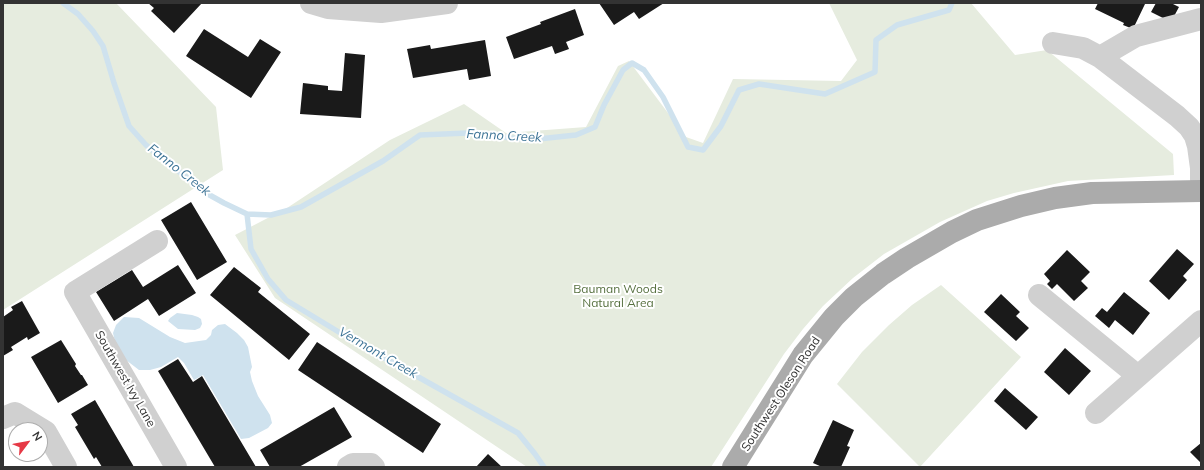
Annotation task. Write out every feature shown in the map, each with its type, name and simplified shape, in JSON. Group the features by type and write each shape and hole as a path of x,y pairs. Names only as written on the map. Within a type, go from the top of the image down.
{"main road":[{"name":"Southwest Oleson Road","path":"733,467 803,355 834,317 854,297 877,278 907,258 952,232 977,220 1028,204 1055,198 1092,193 1201,191"}],"street":[{"path":"311,3 328,8 381,12 447,3"},
{"path":"1100,57 1136,36 1201,19"},
{"name":"Southwest Oleson Road","path":"1053,43 1082,48 1100,57 1177,116 1195,136 1201,168 1201,191"},
{"name":"Southwest Ivy Lane","path":"157,241 75,292 176,467"},
{"path":"1039,295 1138,376"},
{"path":"1096,413 1201,321"},
{"path":"3,418 15,413 46,432 66,467"},
{"path":"348,467 353,464 371,464 374,467"}],"green space":[{"path":"3,3 116,3 216,107 223,170 3,310"},
{"name":"Bauman Woods Natural Area","path":"829,3 971,3 1015,55 1047,50 1173,154 1174,175 1068,181 1014,193 987,201 940,222 884,254 853,278 823,306 803,329 784,354 711,467 527,467 275,298 235,235 287,208 390,140 464,104 506,133 586,127 618,66 629,61 686,137 703,143 733,79 841,81 857,60"},
{"path":"941,285 1021,357 920,467 837,384 862,352 889,325 912,305"}],"water":[{"path":"177,313 198,317 201,319 202,324 200,328 195,330 178,329 168,321"},
{"path":"124,317 139,318 170,337 185,343 206,340 211,335 212,330 218,325 225,324 244,340 248,347 252,367 250,372 252,381 258,396 270,415 272,423 268,428 249,438 241,439 203,375 194,380 184,363 178,357 161,367 150,370 139,370 126,360 116,346 113,333 116,325"}],"building":[{"path":"148,3 202,3 174,33 151,11 154,8"},
{"path":"599,3 664,3 639,19 634,12 614,25"},
{"path":"1098,3 1145,4 1133,29 1095,9"},
{"path":"1156,3 1171,3 1179,7 1171,22 1151,12"},
{"path":"575,9 584,35 566,42 569,49 555,54 552,46 514,59 506,37"},
{"path":"204,29 248,57 260,39 281,52 251,98 186,56"},
{"path":"485,40 491,76 469,80 467,69 413,78 407,49 430,45 431,49"},
{"path":"345,53 365,55 361,118 300,114 303,83 328,86 328,90 342,91"},
{"path":"191,202 227,262 197,280 161,220"},
{"path":"1177,249 1194,264 1183,276 1187,280 1169,300 1149,281"},
{"path":"1067,250 1090,272 1081,281 1088,288 1074,301 1057,284 1052,289 1047,284 1050,281 1044,274"},
{"path":"178,265 196,293 159,316 148,299 114,321 96,292 132,270 143,287"},
{"path":"234,267 261,288 258,292 310,334 289,360 210,295"},
{"path":"1124,292 1150,313 1133,335 1115,320 1109,328 1095,316 1102,308 1107,312"},
{"path":"1001,294 1020,312 1016,316 1029,328 1016,341 984,312"},
{"path":"22,301 40,333 28,340 27,337 11,347 13,350 3,356 3,317 13,310 11,307"},
{"path":"61,340 76,364 75,366 88,385 58,403 31,357"},
{"path":"317,342 441,424 423,453 298,370"},
{"path":"1065,348 1091,371 1069,395 1044,372"},
{"path":"178,359 193,382 202,376 256,467 215,467 158,371"},
{"path":"1005,388 1038,417 1026,430 994,401"},
{"path":"95,400 134,467 102,467 96,457 94,459 75,427 78,425 71,414"},
{"path":"334,407 352,437 299,467 270,467 260,450"},
{"path":"833,420 854,430 847,446 850,447 841,467 822,467 813,463"},
{"path":"1201,443 1201,463 1190,452"},
{"path":"488,454 502,467 476,467"}],"waterway":[{"name":"Fanno Creek","path":"63,3 78,14 93,31 103,46 129,126 146,145 206,193 247,214 271,215 301,207 383,161 420,135 468,133 529,140 576,135 595,127 604,105 623,70 632,63 644,70 663,97 688,147 703,150 721,126 739,90 759,84 825,94 875,72 876,40 897,25 949,10 952,3"},
{"name":"Vermont Creek","path":"247,214 251,249 268,279 286,300 347,337 518,433 544,467"}]}
